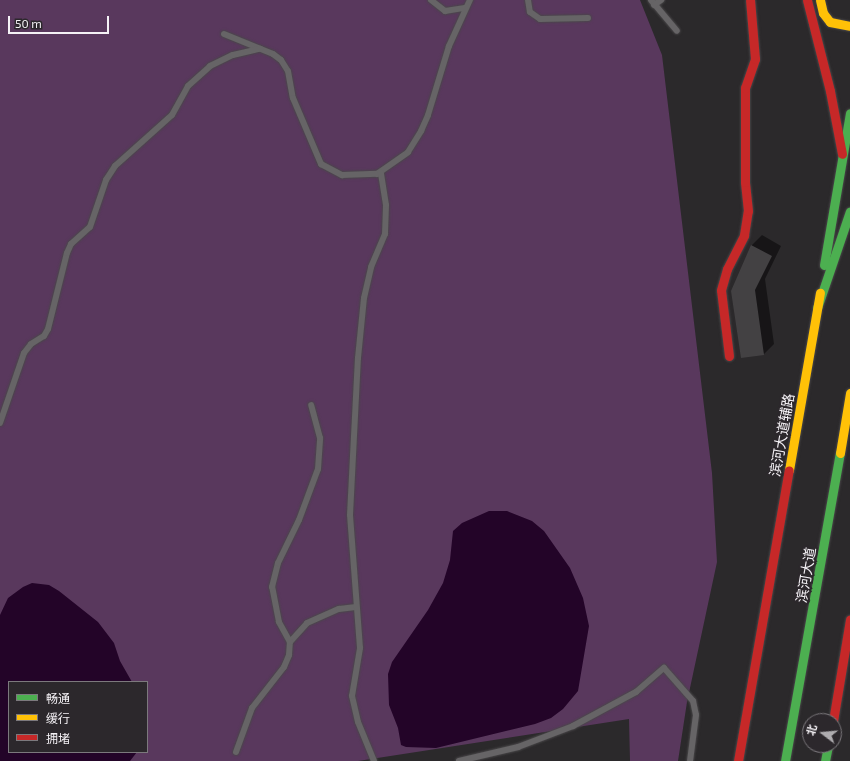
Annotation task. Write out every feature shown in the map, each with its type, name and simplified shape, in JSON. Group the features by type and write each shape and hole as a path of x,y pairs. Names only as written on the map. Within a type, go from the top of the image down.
{"main road":[{"path":"729,356 721,290 727,269 744,236 748,211 745,182 745,88 755,59 750,0"},
{"path":"807,0 830,91 842,158"},
{"path":"820,0 823,13 830,22 840,26 850,26"},
{"name":"滨河大道辅路","path":"738,761 850,112"},
{"path":"817,308 850,211"},
{"name":"滨河大道","path":"784,761 828,530 850,393"},
{"path":"834,713 850,619"}],"lane":[{"path":"431,0 445,11 465,8"},
{"path":"224,34 273,54 288,71 293,98 321,164 342,175 358,176 381,172 408,152 428,116 449,46 465,8 470,0"},
{"path":"528,0 530,12 540,19 588,18"},
{"path":"662,0 652,2 677,31"},
{"path":"0,423 24,353 31,344 44,336 48,329 67,253 71,244 90,226 106,180 115,166 168,120 188,86 210,66 233,55 260,49"},
{"path":"374,761 358,722 352,696 360,648 350,515 351,456 364,298 371,267 385,234 386,205 381,172"},
{"path":"236,752 252,708 284,667 289,655 290,642 279,622 272,587 278,563 300,520 318,469 320,438 311,405"},
{"path":"290,642 307,623 339,609 356,607"},
{"path":"459,761 518,747 573,726 636,692 664,668 693,701 696,715 690,761"}],"shaded area":[{"path":"0,0 640,0 662,55 712,473 717,562 687,702 678,761 630,761 629,719 358,761 0,761"},
{"path":"489,511 507,511 532,521 544,531 570,568 583,598 589,626 578,691 563,709 551,718 535,724 436,748 406,747 401,745 398,728 389,705 388,674 392,662 428,610 443,583 450,560 453,531 462,523"},
{"path":"32,583 49,585 59,591 98,622 114,643 120,661 131,681 8,681 8,753 136,753 130,761 0,761 0,615 8,598 23,587"}],"building":[{"path":"751,245 772,256 755,290 764,355 741,358 731,291"}],"traffic: fast":[{"path":"824,265 850,113"},
{"path":"817,308 850,211"},
{"path":"785,761 840,453"},
{"path":"825,761 826,753"}],"traffic: slow":[{"path":"820,0 823,13 830,22 850,26"},
{"path":"789,470 820,293"},
{"path":"840,453 850,393"}],"traffic: jam":[{"path":"729,356 721,290 727,269 744,235 748,211 745,182 745,88 755,59 750,0"},
{"path":"807,0 830,91 842,154"},
{"path":"738,761 789,470"},
{"path":"834,713 850,619"}]}
